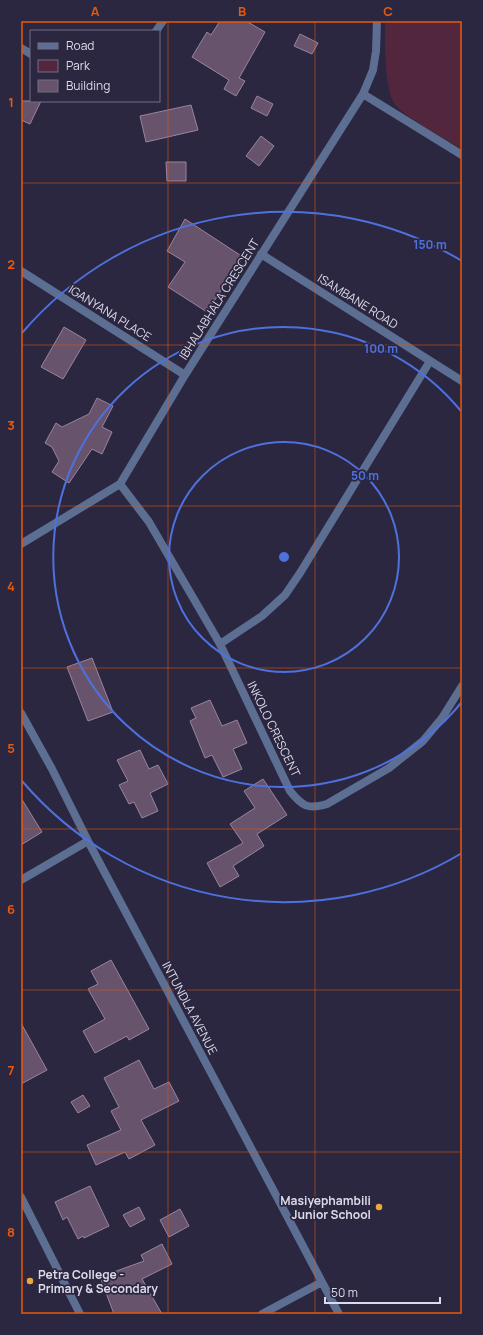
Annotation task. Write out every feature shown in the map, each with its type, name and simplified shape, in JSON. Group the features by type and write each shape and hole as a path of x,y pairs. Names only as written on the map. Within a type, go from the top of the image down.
{"street":[{"path":"157,30 163,21"},
{"name":"IBHALABHALA CRESCENT","path":"21,544 120,484 185,375 363,94 373,70 376,51 377,21"},
{"path":"21,48 30,53"},
{"path":"363,94 462,155"},
{"name":"ISAMBANE ROAD","path":"261,254 462,381"},
{"name":"IGANYANA PLACE","path":"21,271 185,375"},
{"path":"220,644 262,616 285,595 430,361"},
{"name":"INKOLO CRESCENT","path":"120,484 149,522 220,644 290,791 297,800 306,806 316,808 327,804 389,768 423,741 442,718 462,686"},
{"name":"INTUNDLA AVENUE","path":"21,713 52,769 88,841 339,1314"},
{"path":"21,880 88,841"},
{"path":"21,1197 80,1314"},
{"path":"262,1314 322,1282"}],"green space":[{"path":"385,21 462,21 462,149 405,114 394,103 388,86 385,51"}],"building":[{"path":"220,21 246,21 265,32 239,78 245,81 236,96 224,89 229,80 192,57 207,32 211,35"},
{"path":"300,34 318,43 312,54 294,46"},
{"path":"257,96 273,104 267,116 251,108"},
{"path":"21,101 41,102 30,124 21,120"},
{"path":"191,105 198,130 146,142 140,116"},
{"path":"261,136 274,146 259,166 246,156"},
{"path":"166,162 186,162 186,181 167,181"},
{"path":"185,219 243,257 207,312 168,287 185,262 167,251"},
{"path":"64,327 86,340 63,379 41,367"},
{"path":"97,398 113,406 102,427 112,432 102,454 92,449 69,483 52,472 59,461 52,447 45,443 56,423 62,427 89,414"},
{"path":"92,658 113,712 88,721 67,667"},
{"path":"210,700 222,726 237,720 247,743 233,749 242,769 223,777 212,755 205,758 190,721 196,718 191,708"},
{"path":"140,750 149,769 158,765 168,784 150,793 158,811 142,818 134,802 129,804 119,785 128,781 117,760"},
{"path":"263,779 287,815 257,834 264,846 233,866 239,876 220,887 207,863 243,843 230,824 255,808 244,791"},
{"path":"21,798 42,832 21,845"},
{"path":"111,960 149,1029 129,1040 127,1036 95,1053 83,1031 105,1019 88,989 98,984 91,971"},
{"path":"21,1023 47,1070 21,1084"},
{"path":"139,1060 154,1089 169,1082 179,1101 141,1120 155,1145 129,1159 125,1152 96,1165 87,1145 121,1130 111,1111 119,1107 104,1078"},
{"path":"83,1095 90,1106 78,1113 71,1102"},
{"path":"90,1186 109,1226 84,1238 83,1236 78,1239 67,1217 63,1220 55,1202"},
{"path":"139,1207 145,1219 130,1227 123,1215"},
{"path":"180,1209 189,1226 169,1237 160,1220"},
{"path":"162,1244 172,1264 142,1279 162,1314 114,1314 100,1277 144,1261 141,1255"}],"place":[{"name":"Masiyephambili Junior School","path":"379,1207"},
{"name":"Petra College - Primary & Secondary","path":"30,1281"}]}
